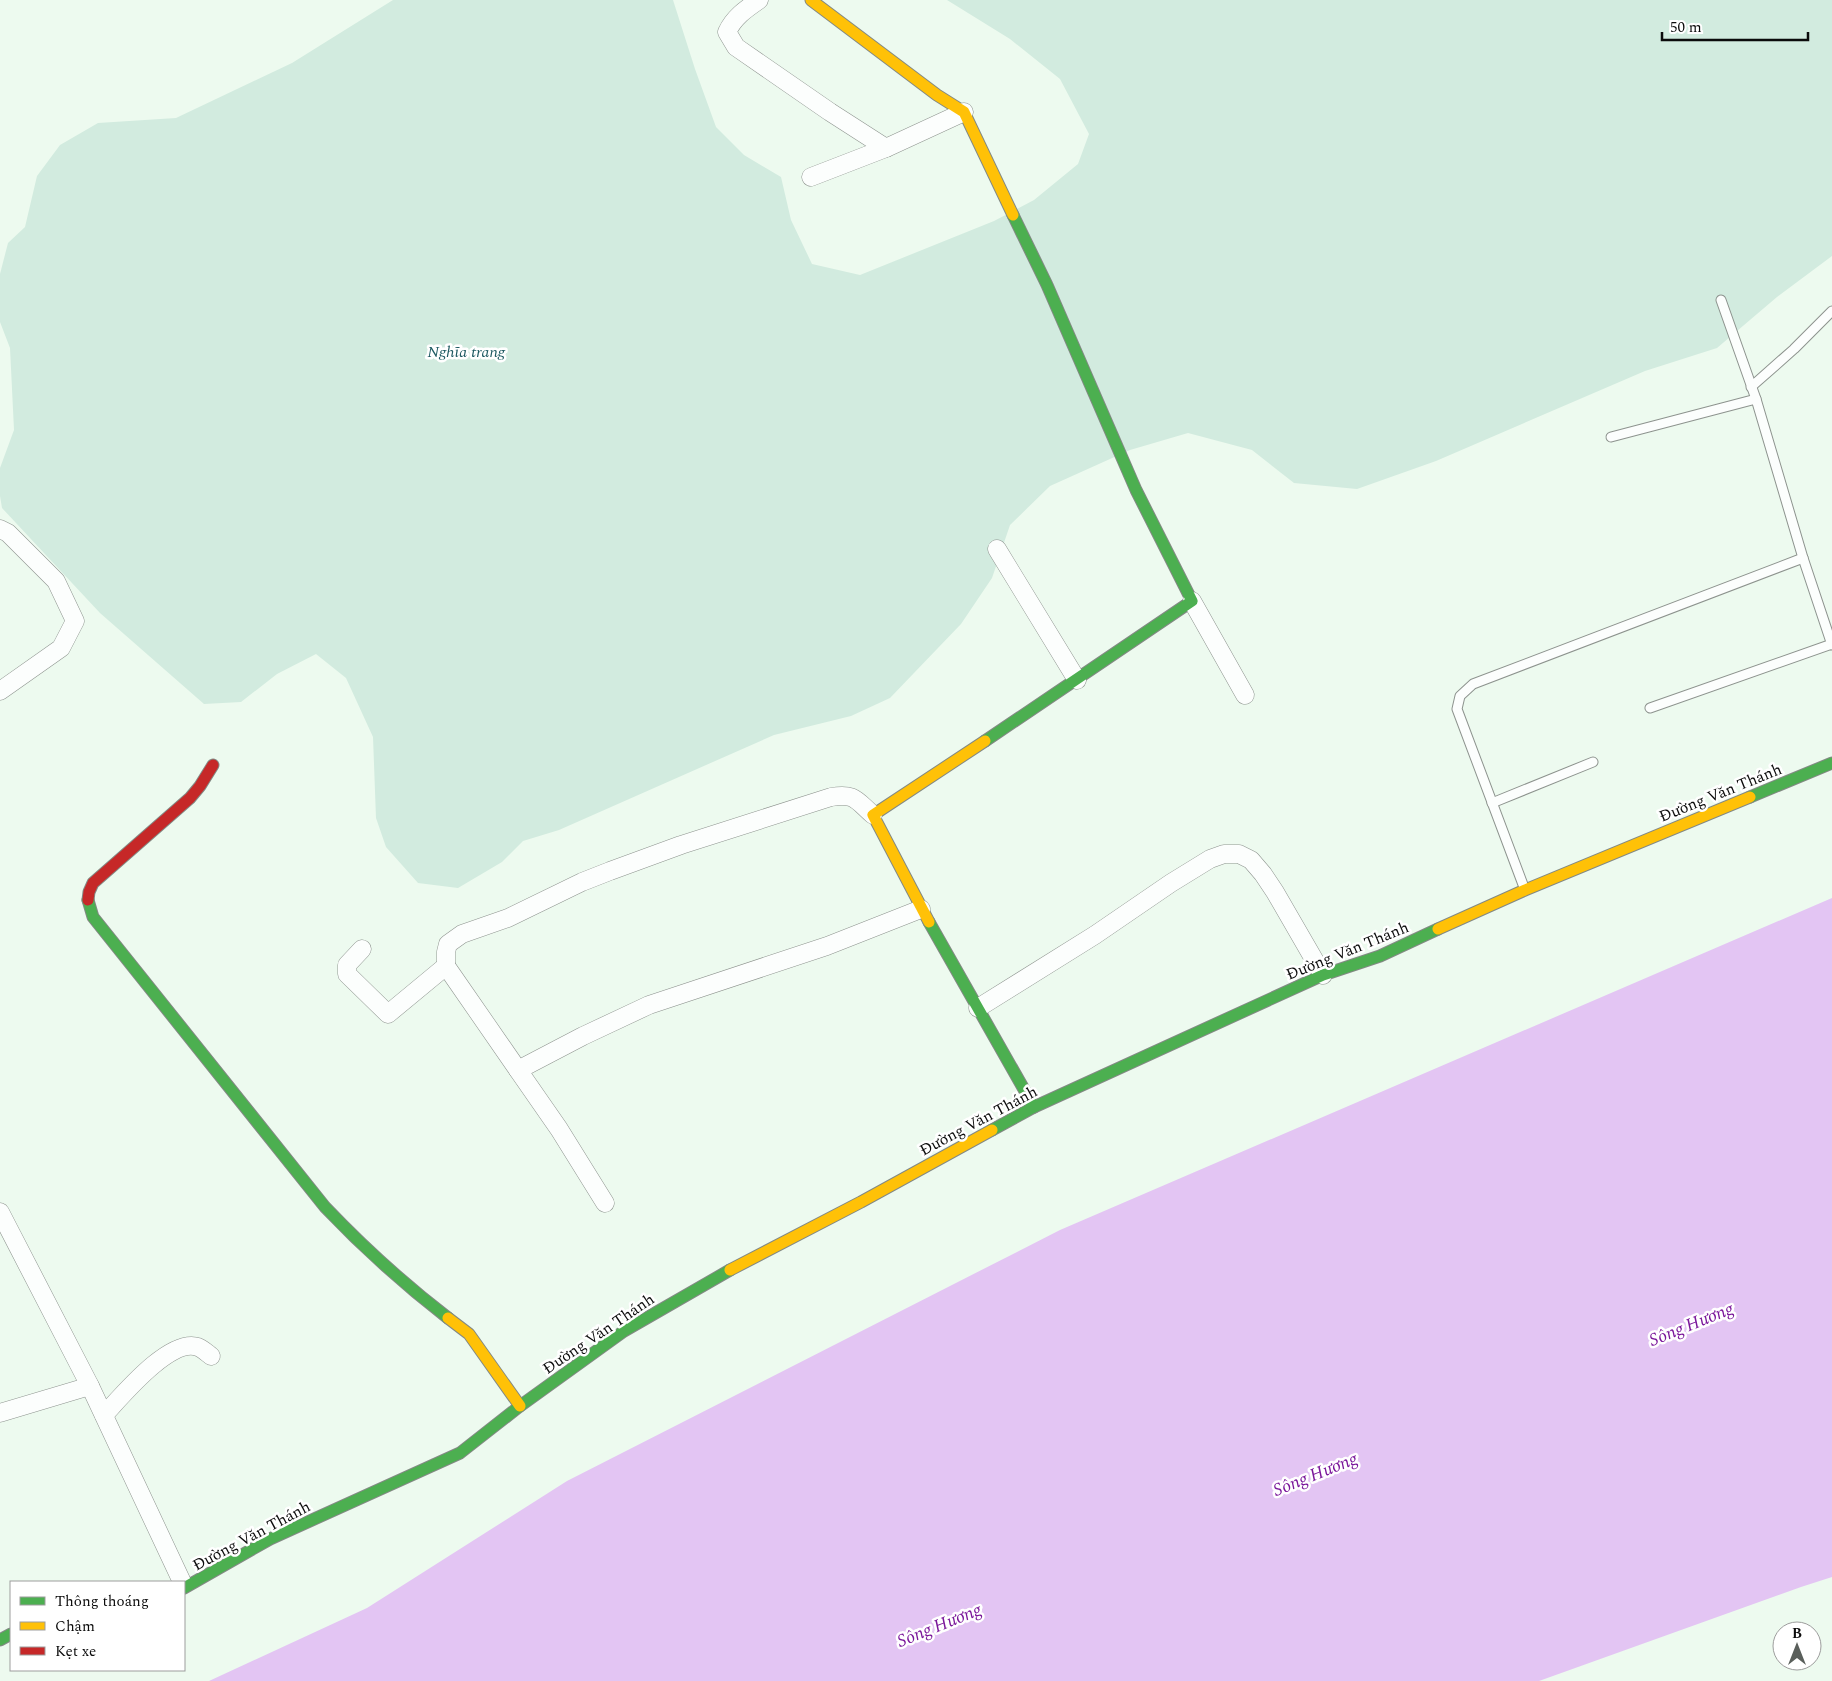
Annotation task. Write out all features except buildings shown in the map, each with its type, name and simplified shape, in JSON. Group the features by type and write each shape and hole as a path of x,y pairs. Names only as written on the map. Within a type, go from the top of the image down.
{"street":[{"path":"759,0 742,12 732,22 726,32 736,47 886,148"},
{"path":"811,0 937,95 964,112 1047,286 1136,490 1192,601 1245,695"},
{"path":"811,177 886,148 964,112"},
{"path":"0,529 8,533 56,581 76,621 60,648 0,691"},
{"path":"997,549 1077,680"},
{"path":"873,815 1077,680 1192,601"},
{"name":"Đường Văn Thánh","path":"185,1585 270,1539 460,1453 520,1406 624,1331 744,1262 860,1202 1034,1107 1323,975 1380,956 1525,890 1832,763"},
{"path":"213,765 190,798 93,883 87,893 87,904 93,917 325,1207 353,1237 416,1293 469,1334 520,1406"},
{"path":"605,1203 559,1129 446,966 448,944 462,934 508,918 582,882 681,845 832,797 846,794 855,799 873,815 921,909 1034,1107"},
{"path":"978,1008 1171,883 1224,854 1239,854 1251,860 1263,874 1323,975"},
{"path":"518,1070 583,1036 649,1005 827,946 921,909"},
{"path":"362,949 348,965 346,974 388,1014 446,966"},
{"path":"0,1212 90,1386 182,1581"},
{"path":"104,1415 140,1376 161,1359 178,1349 197,1346 211,1356"},
{"path":"0,1413 90,1386"}],"lane":[{"path":"1650,708 1832,645 1803,558 1756,399 1721,300"},
{"path":"1751,387 1794,349 1832,311"},
{"path":"1611,436 1756,399"},
{"path":"1525,890 1457,709 1460,696 1474,684 1803,558"},
{"path":"1492,803 1593,762"}],"green space":[{"name":"Nghĩa trang","path":"393,0 673,0 716,127 744,155 781,177 791,220 812,264 860,275 994,221 1034,200 1078,164 1089,134 1060,79 1010,39 947,0 1832,0 1832,256 1777,297 1717,348 1645,371 1436,461 1357,489 1294,483 1252,450 1188,433 1130,450 1050,486 1010,525 992,578 961,624 890,698 851,716 774,735 559,830 523,841 502,862 458,888 418,883 386,847 376,818 373,737 346,678 316,654 277,674 241,702 204,704 100,613 2,508 0,496 0,468 14,430 10,348 0,322 0,274 8,243 25,227 37,176 60,145 98,123 176,118 292,63"}],"water":[{"name":"Sông Hương","path":"1832,898 1832,1577 1539,1681 209,1681 367,1608 567,1481 1060,1230"}],"traffic: fast":[{"path":"985,741 1192,601 1136,490 1047,285 1013,215"},
{"path":"1750,797 1832,763"},
{"path":"88,900 93,917 325,1207 384,1265 448,1318"},
{"path":"929,922 1034,1107"},
{"path":"992,1130 1034,1107 1323,975 1380,956 1438,929"},
{"path":"185,1587 270,1539 460,1453 520,1406 624,1331 730,1270"},
{"path":"0,1640 10,1635"}],"traffic: slow":[{"path":"811,0 937,95 964,112 1013,215"},
{"path":"929,922 873,815 985,741"},
{"path":"1438,929 1525,890 1750,797"},
{"path":"730,1270 861,1202 992,1130"},
{"path":"448,1318 469,1334 520,1406"}],"traffic: jam":[{"path":"88,900 93,883 190,798 213,765"}]}
